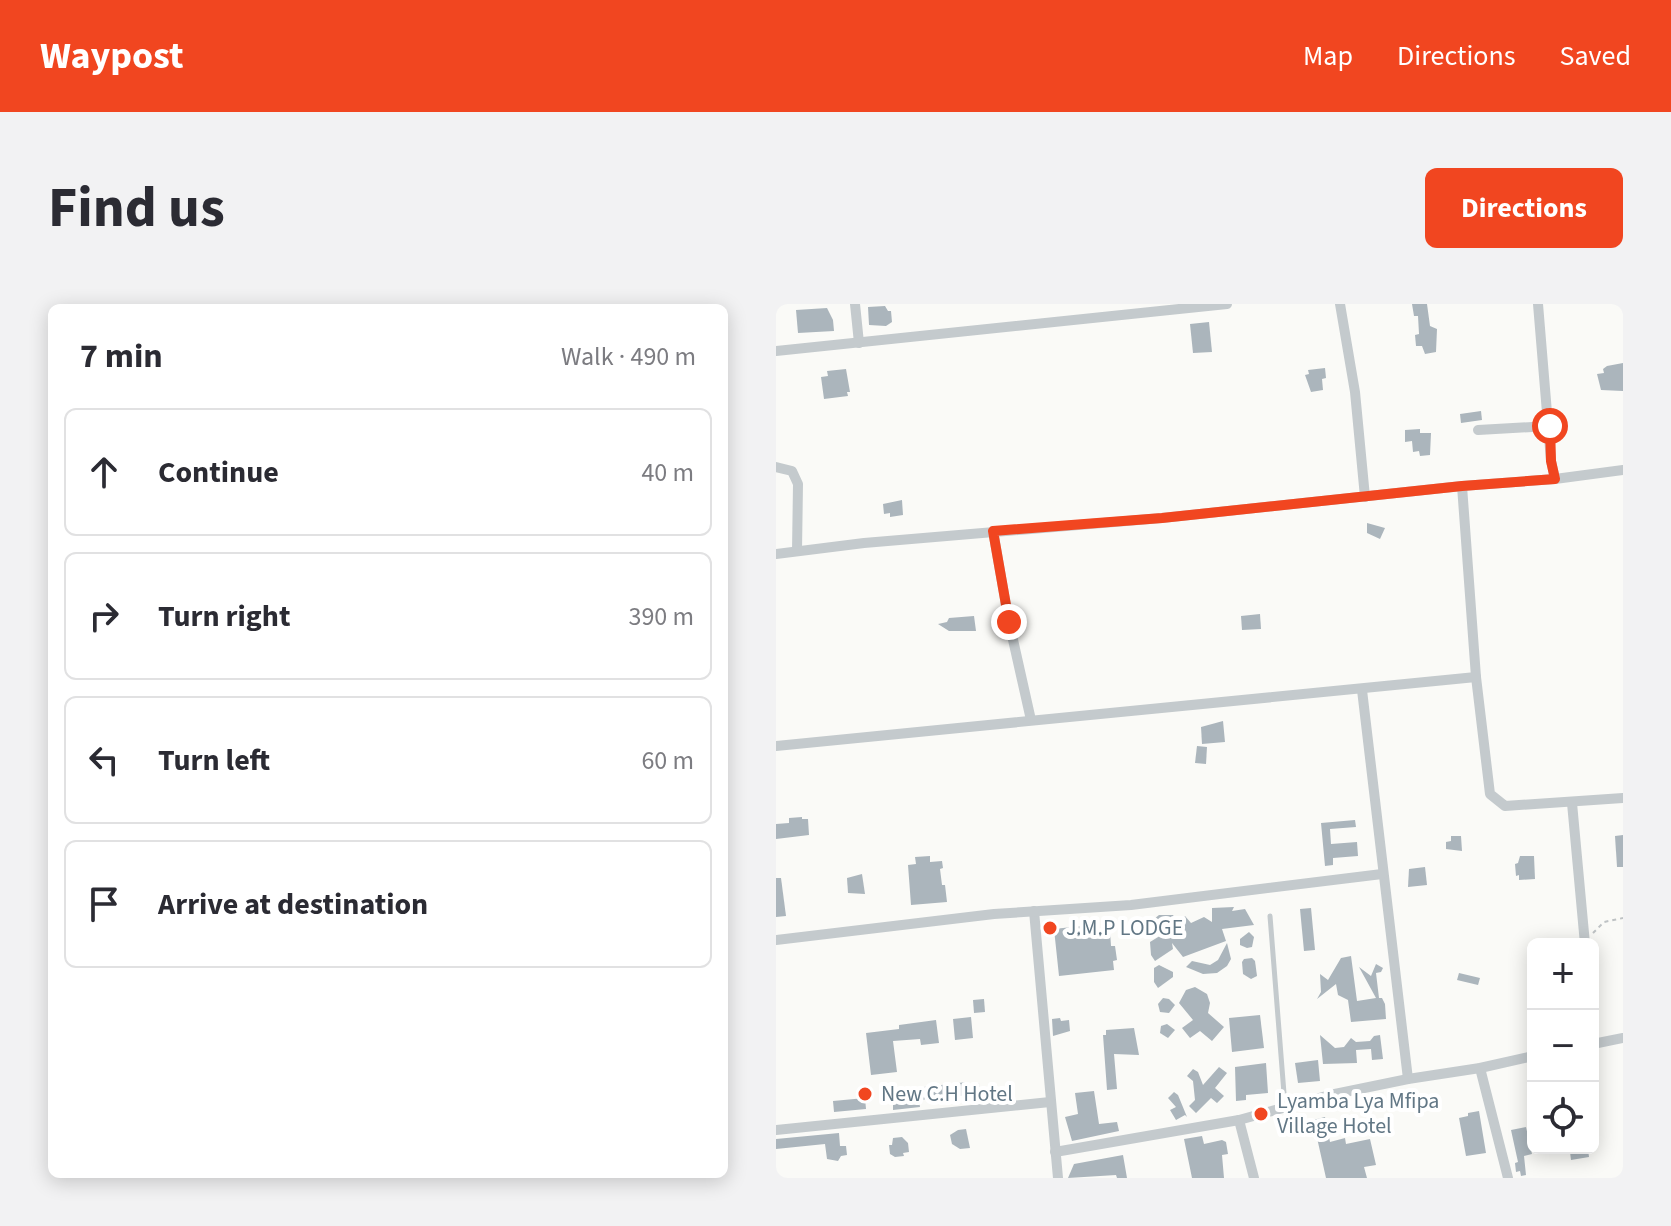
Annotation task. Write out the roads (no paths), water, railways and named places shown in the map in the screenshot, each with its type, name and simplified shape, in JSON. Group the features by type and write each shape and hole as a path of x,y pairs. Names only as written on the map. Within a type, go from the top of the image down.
{"street":[{"path":"855,304 859,343"},
{"path":"776,351 1227,304"},
{"path":"1340,304 1355,392 1365,497"},
{"path":"1538,304 1555,479"},
{"path":"1478,430 1550,426"},
{"path":"776,467 792,471 798,484 797,551"},
{"path":"776,554 1623,470"},
{"path":"1462,486 1476,677 1490,794 1505,806 1623,798"},
{"path":"993,531 1031,720"},
{"path":"776,746 1476,677"},
{"path":"1362,690 1408,1079"},
{"path":"1572,803 1585,938"},
{"path":"776,940 1034,911 1131,905 1382,874"},
{"path":"1034,911 1058,1178"},
{"path":"1599,1043 1623,1038"},
{"path":"1055,1152 1239,1120 1285,1106 1408,1079 1527,1057"},
{"path":"1480,1068 1508,1178"},
{"path":"776,1130 1050,1102"},
{"path":"1239,1120 1254,1178"}],"lane":[{"path":"1270,916 1285,1106"}],"place":[{"name":"J.M.P LODGE","path":"1050,928"},
{"name":"New C.H Hotel","path":"865,1094"},
{"name":"Lyamba Lya Mfipa Village Hotel","path":"1261,1114"}]}
